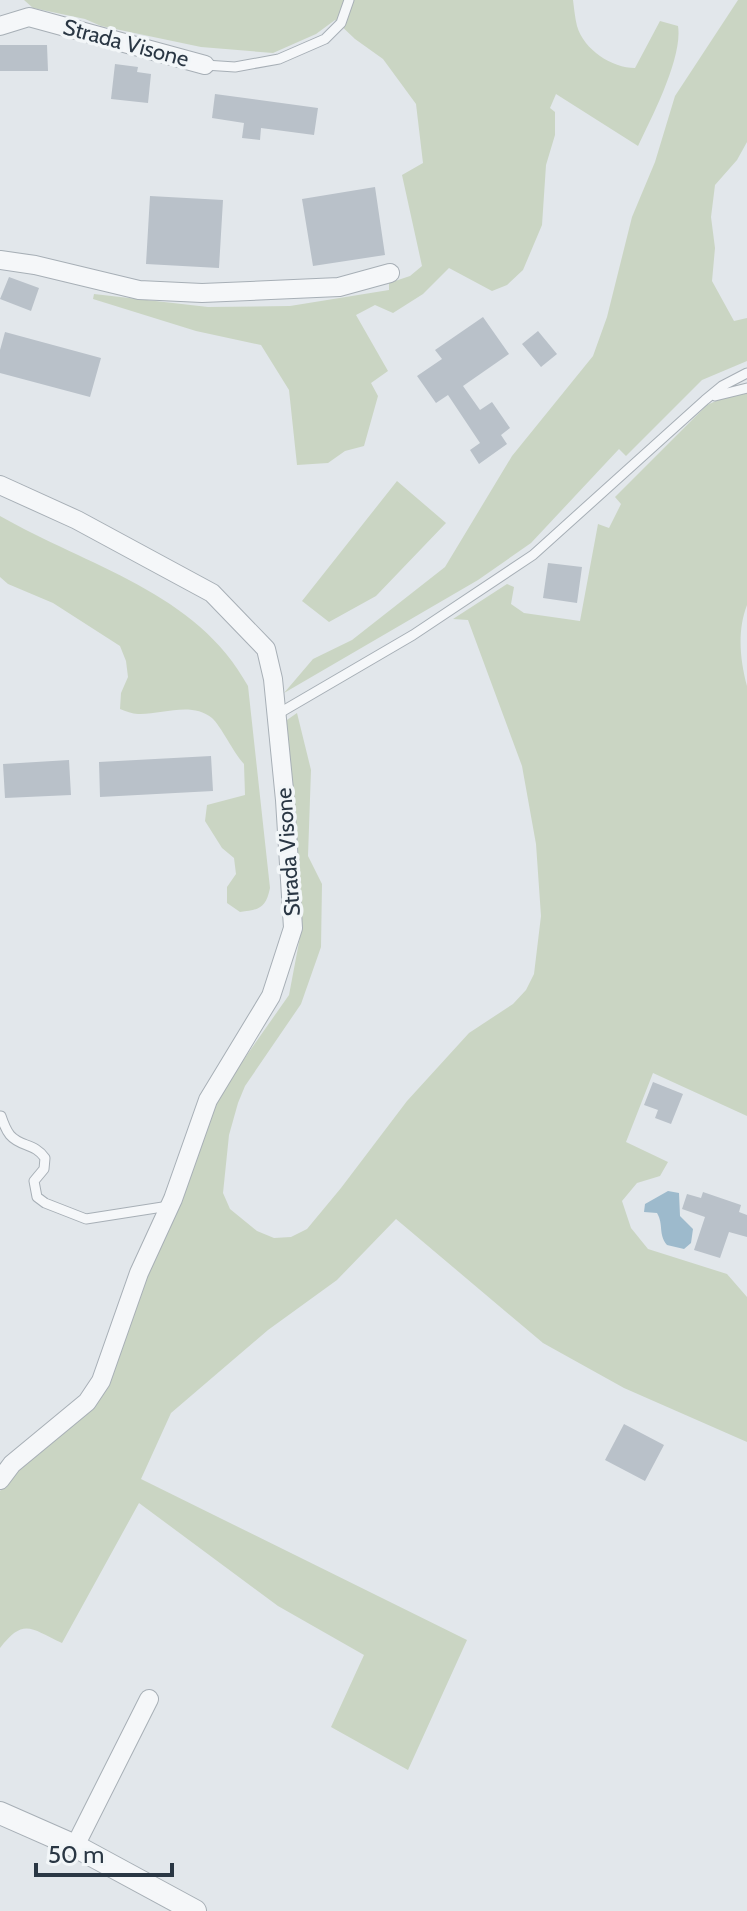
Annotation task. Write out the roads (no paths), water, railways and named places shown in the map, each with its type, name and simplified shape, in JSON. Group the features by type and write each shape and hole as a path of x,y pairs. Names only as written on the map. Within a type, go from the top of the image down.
{"street":[{"name":"Strada Visone","path":"0,26 29,17 205,65"},
{"path":"0,260 35,265 139,290 202,293 339,287 390,273"},
{"name":"Strada Visone","path":"0,485 77,520 212,593 266,649 273,679 285,800 293,928 271,996 208,1100 169,1206 139,1273 101,1381 87,1402 12,1464 0,1480"},
{"path":"75,1846 149,1699"},
{"path":"0,1813 75,1846 195,1911"}],"lane":[{"path":"205,65 235,67 279,59 325,39 341,23 349,0"},
{"path":"276,715 413,635 533,555 705,400 722,386 747,373"},
{"path":"705,400 731,390 747,388"},
{"path":"1,1116 8,1134 15,1140 38,1148 45,1158 44,1169 34,1181 37,1197 45,1203 86,1219 169,1206"}],"water":[{"path":"668,1191 679,1193 680,1216 693,1229 691,1243 684,1249 667,1245 657,1213 644,1212 645,1204"}]}
